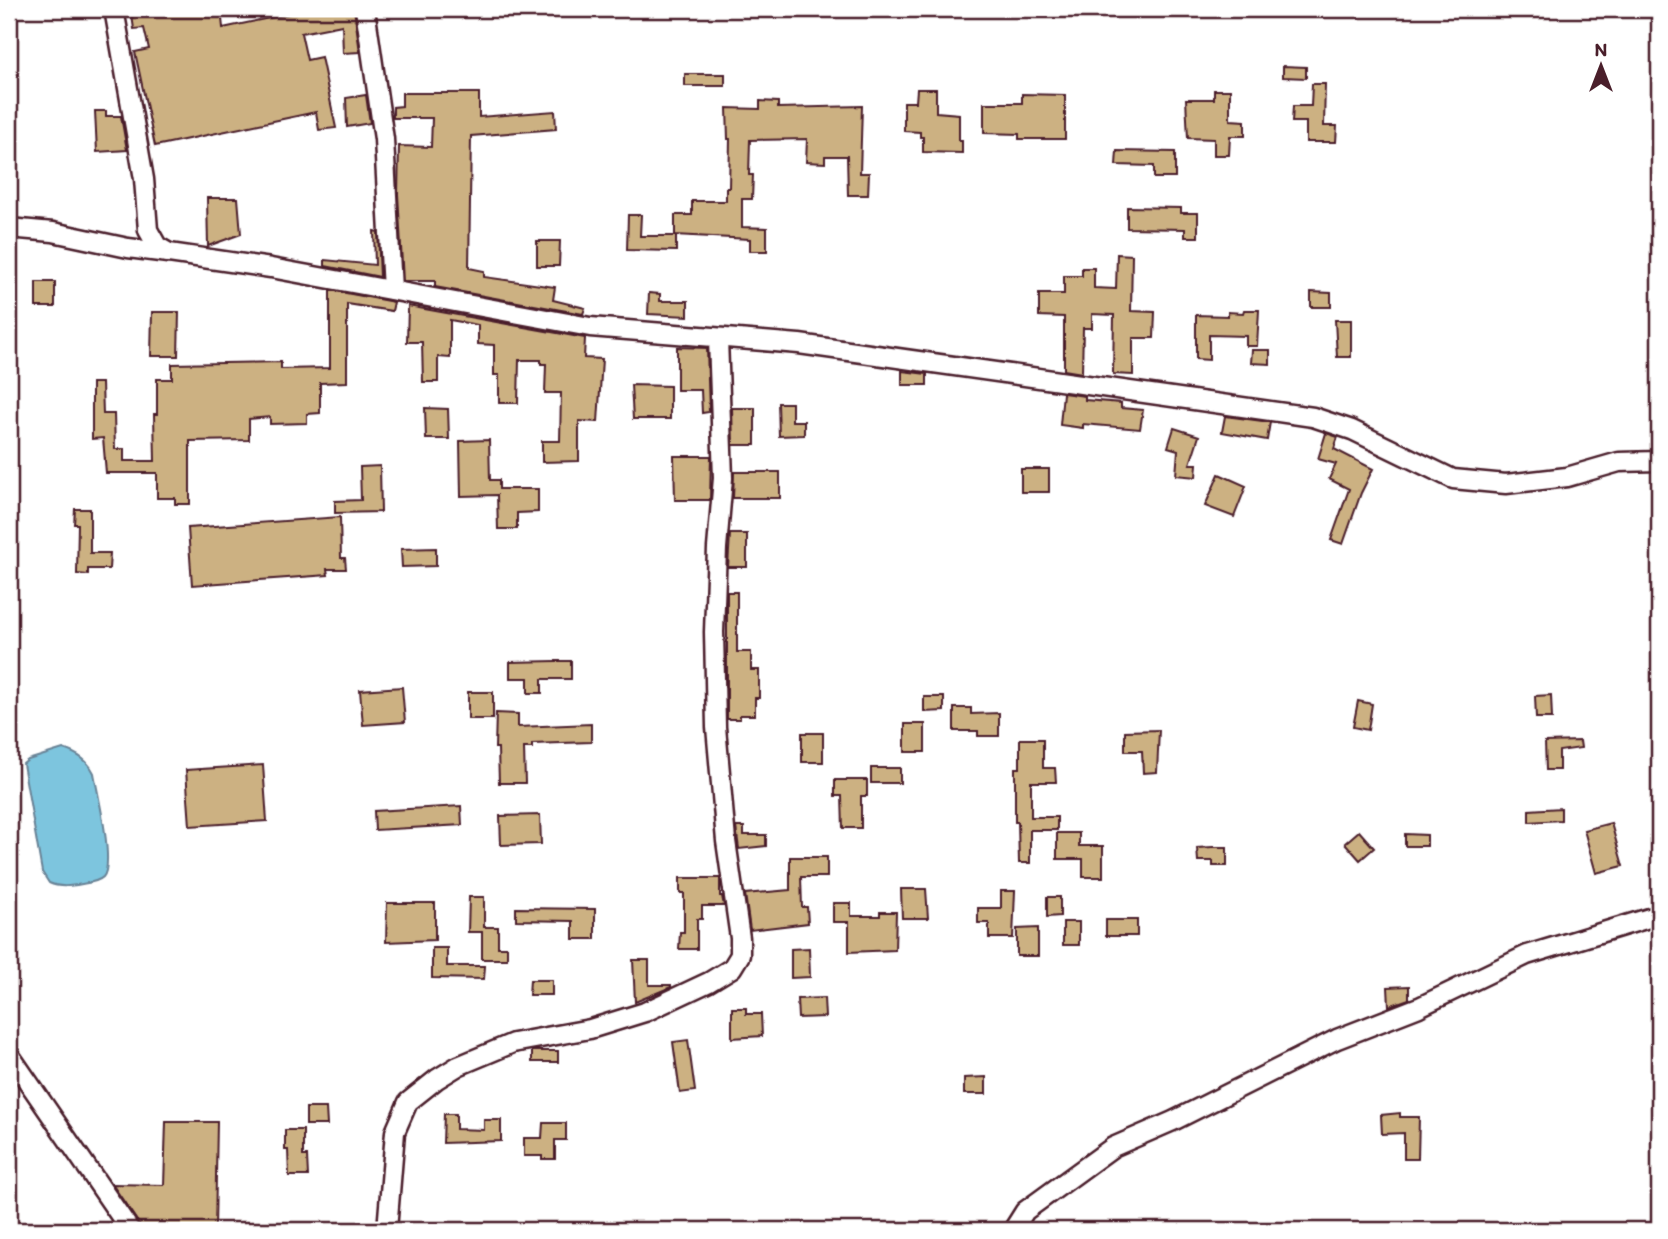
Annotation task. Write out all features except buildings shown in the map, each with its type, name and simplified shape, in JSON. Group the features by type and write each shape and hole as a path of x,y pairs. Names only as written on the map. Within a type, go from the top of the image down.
{"street":[{"path":"114,9 144,179 148,230 157,246 169,253"},
{"path":"365,9 384,139 392,290"},
{"path":"9,229 53,232 128,248 392,290 590,327 799,344 1313,417 1352,430 1454,479 1506,484 1567,477 1619,462 1659,461"},
{"path":"387,1230 395,1132 408,1102 427,1087 458,1066 513,1043 590,1029 645,1012 733,968 740,955 716,727 714,632 723,478 718,339"},
{"path":"1013,1230 1025,1211 1113,1147 1173,1121 1337,1039 1419,1007 1528,955 1659,915"},
{"path":"9,1054 130,1230"}],"water":[{"path":"63,749 81,758 94,773 107,858 106,870 101,879 90,883 57,886 49,883 42,872 23,764"}]}
